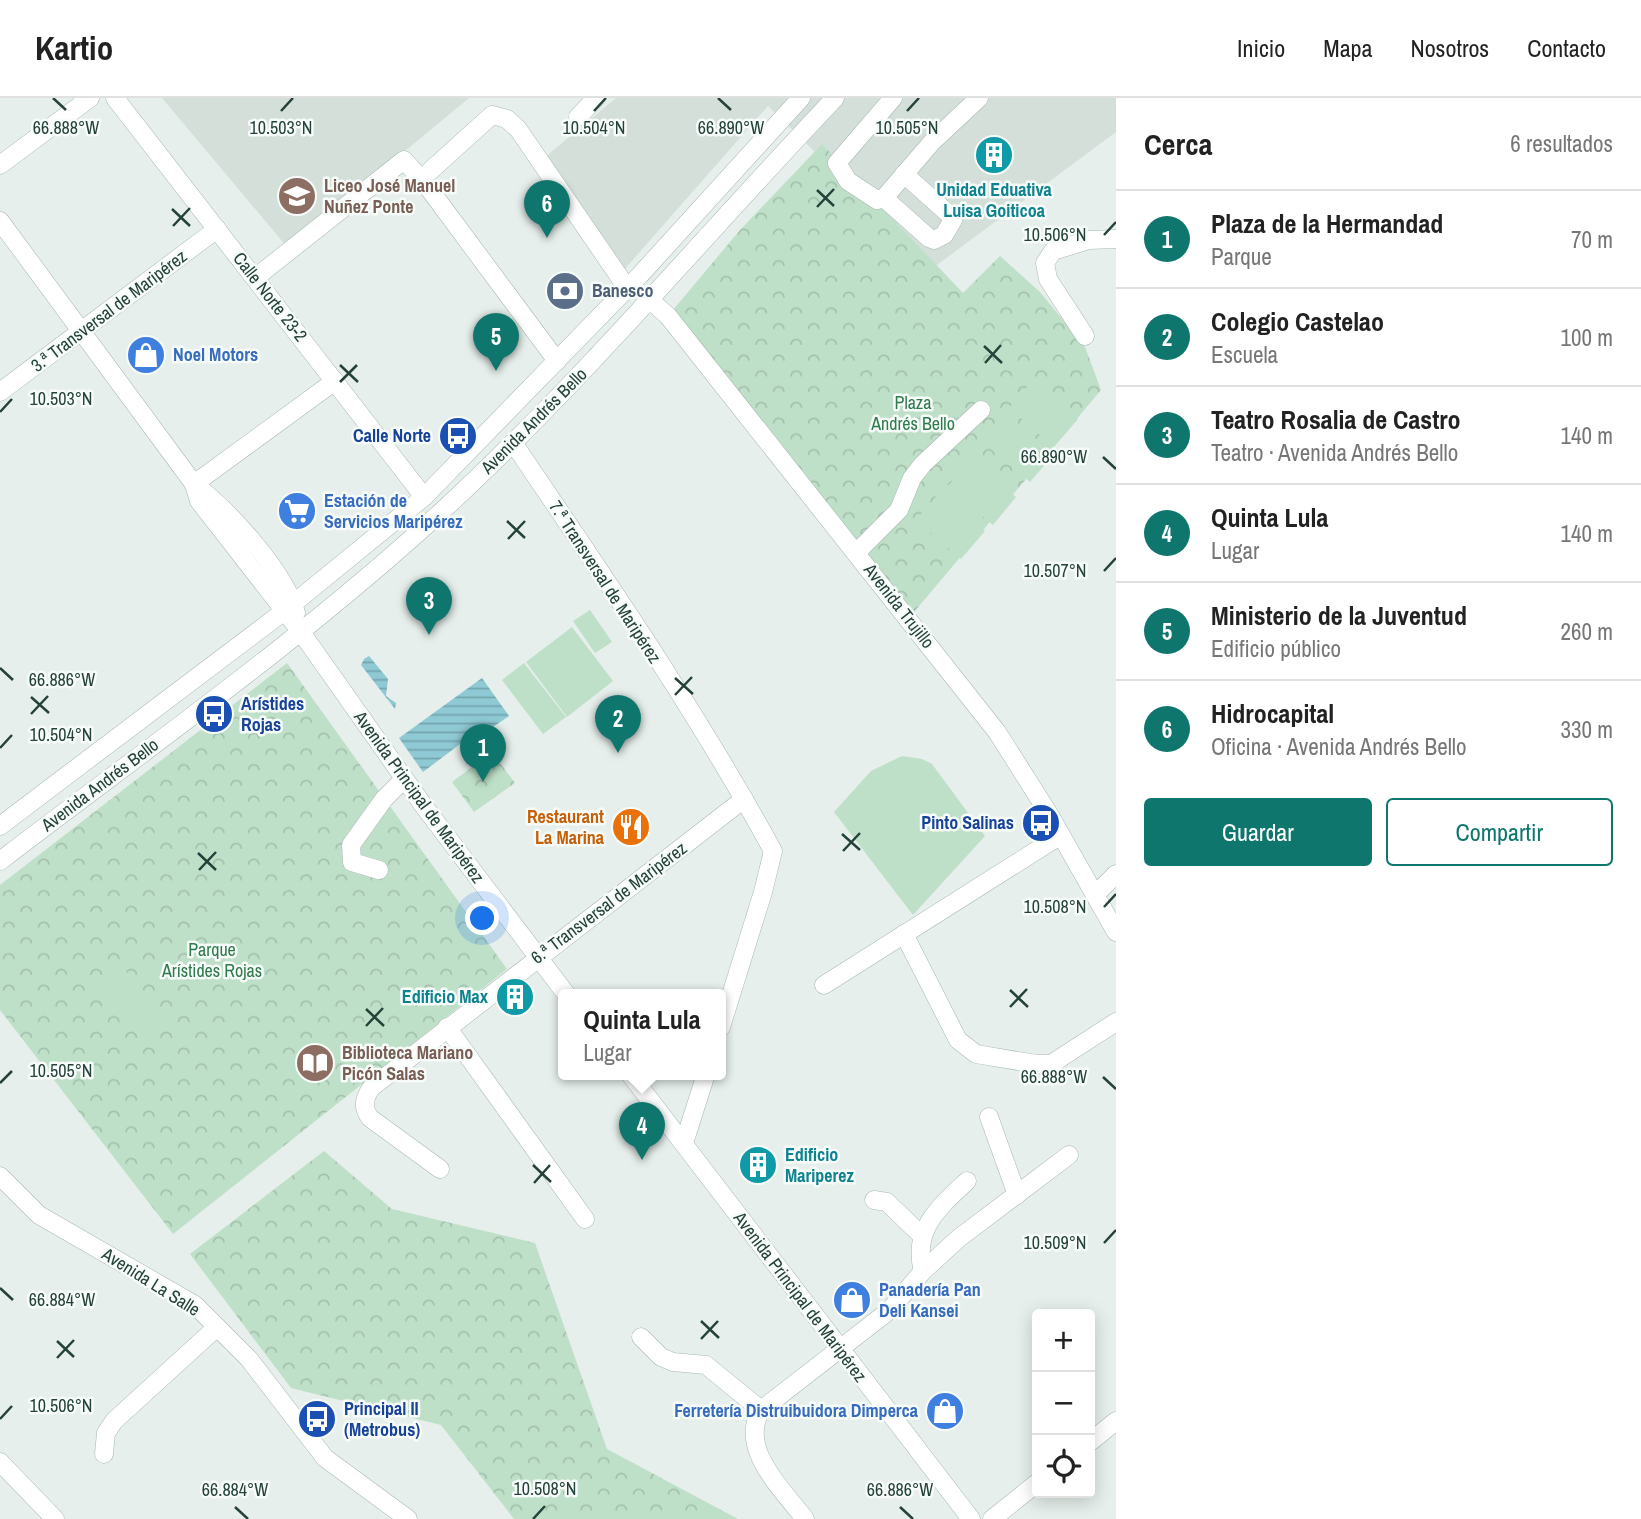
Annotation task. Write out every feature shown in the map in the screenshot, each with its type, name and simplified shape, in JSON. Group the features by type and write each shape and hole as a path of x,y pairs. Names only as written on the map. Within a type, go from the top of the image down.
{"street":[{"path":"0,165 90,98"},
{"name":"Calle Norte 23-2","path":"115,98 424,497"},
{"path":"578,117 596,98"},
{"name":"Avenida Andrés Bello","path":"0,827 288,607 424,497 627,288 801,98"},
{"name":"Avenida Andrés Bello","path":"0,861 301,632 440,513 513,444 651,301 835,98"},
{"path":"893,98 837,163 840,172 860,191 877,200 884,198 979,98"},
{"path":"430,171 492,115 507,120 518,130 627,288"},
{"path":"255,278 404,160 557,362"},
{"path":"884,198 929,238 939,239 950,228 951,216 904,174"},
{"name":"Avenida Principal de Maripérez","path":"0,221 194,484 223,507 281,582 288,607 301,632 404,779 562,989"},
{"name":"3.ª Transversal de Maripérez","path":"0,392 217,229"},
{"path":"1085,336 1048,279 1045,263 1053,251 1089,240 1116,239"},
{"name":"Avenida Trujillo","path":"651,301 668,316 997,732 1061,835 1116,933"},
{"path":"194,484 335,381"},
{"path":"857,552 899,510 912,478 923,464 981,410"},
{"name":"7.ª Transversal de Maripérez","path":"513,444 618,597 744,799 773,852 726,1010"},
{"path":"379,870 352,862 351,845 376,808 404,779"},
{"name":"6.ª Transversal de Maripérez","path":"440,1169 380,1127 364,1110 365,1097 371,1088 744,799"},
{"path":"824,985 1061,835"},
{"path":"1095,895 1116,874"},
{"path":"904,934 958,1041 976,1054 1036,1065 1051,1064 1116,1023"},
{"path":"447,1027 585,1219"},
{"name":"Avenida Principal de Maripérez","path":"635,1080 971,1519"},
{"path":"684,1143 704,1080"},
{"path":"989,1117 1017,1195"},
{"path":"805,1519 764,1465 754,1433 761,1410 890,1310 923,1271 959,1238 1069,1156"},
{"name":"Avenida La Salle","path":"0,1176 39,1215 195,1305 249,1359 325,1458 408,1519"},
{"path":"923,1271 918,1251 921,1236 946,1201 967,1181"},
{"path":"874,1200 887,1202 921,1236"},
{"path":"104,1454 106,1433 114,1421 218,1327"},
{"path":"641,1337 661,1357 673,1362 706,1365 761,1410"},
{"path":"1095,1438 1116,1421"},
{"path":"0,1462 55,1519"},
{"path":"992,1519 1032,1487"}],"shaded area":[{"name":"Liceo José Manuel Nuñez Ponte","path":"162,98 469,98 288,248"},
{"path":"616,98 1116,98 1116,132 933,268 768,106 623,271 544,158"}],"green space":[{"name":"Plaza Andrés Bello","path":"822,144 963,293 1000,256 1040,292 1085,347 1101,390 909,618 668,316 740,230"},
{"path":"1033,380 1078,419 1054,447 1009,408"},
{"path":"1009,416 1054,454 1030,482 985,444"},
{"path":"971,459 1016,497 993,525 947,487"},
{"path":"940,492 985,531 961,559 916,520"},
{"path":"590,610 612,642 595,653 573,621"},
{"path":"572,627 613,681 567,717 526,662"},
{"name":"Parque Arístides Rojas","path":"287,663 507,969 173,1234 0,1010 0,885"},
{"path":"524,663 566,717 543,734 502,680"},
{"path":"492,752 515,783 474,812 452,782"},
{"path":"902,756 922,759 932,764 985,836 913,915 834,812 871,771"},
{"path":"125,970 166,1015 141,1037 100,992"},
{"path":"324,1151 392,1209 535,1243 607,1449 738,1519 514,1519 441,1425 291,1388 190,1254"}],"water":[{"path":"369,656 388,679 386,696 396,703 395,709 361,665"},
{"path":"482,678 509,716 487,731 480,729 423,772 399,738"}],"place":[{"name":"Unidad Eduativa Luisa Goiticoa","path":"994,155"},
{"name":"Liceo José Manuel Nuñez Ponte","path":"297,196"},
{"name":"Hidrocapital","path":"547,238"},
{"name":"Banesco","path":"565,291"},
{"name":"Noel Motors","path":"146,355"},
{"name":"Ministerio de la Juventud","path":"496,371"},
{"name":"Calle Norte","path":"458,436"},
{"name":"Estación de Servicios Maripérez","path":"297,511"},
{"name":"Teatro Rosalia de Castro","path":"429,635"},
{"name":"Arístides Rojas","path":"214,714"},
{"name":"Colegio Castelao","path":"618,753"},
{"name":"Plaza de la Hermandad","path":"483,782"},
{"name":"Pinto Salinas","path":"1041,823"},
{"name":"Restaurant La Marina","path":"631,827"},
{"name":"Edificio Max","path":"515,997"},
{"name":"Biblioteca Mariano Picón Salas","path":"315,1063"},
{"name":"Quinta Lula","path":"642,1160"},
{"name":"Edificio Mariperez","path":"758,1165"},
{"name":"Panadería Pan Deli Kansei","path":"852,1300"},
{"name":"Ferretería Distruibuidora Dimperca","path":"945,1411"},
{"name":"Principal II (Metrobus)","path":"317,1419"}]}
